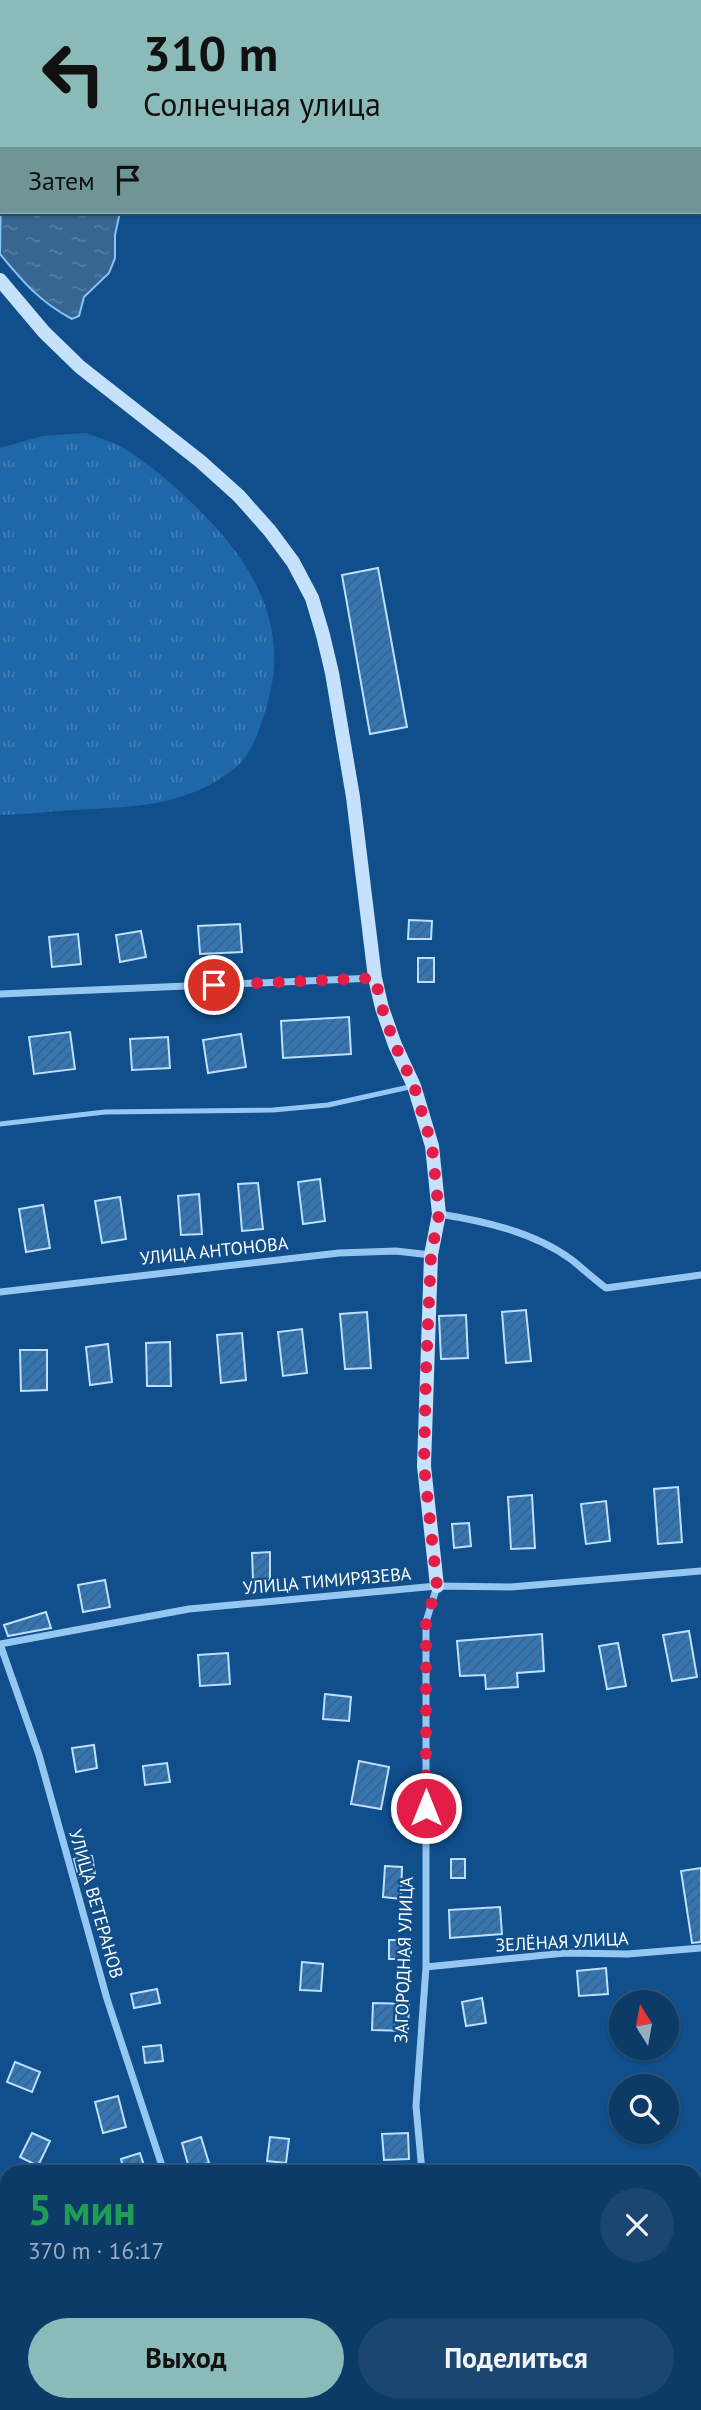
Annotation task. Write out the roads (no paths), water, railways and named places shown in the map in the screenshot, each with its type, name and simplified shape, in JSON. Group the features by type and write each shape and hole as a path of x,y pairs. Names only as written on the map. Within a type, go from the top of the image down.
{"street":[{"name":"ЗАГОРОДНАЯ УЛИЦА","path":"0,280 44,332 80,367 200,461 239,496 293,562 312,598 323,635 353,797 375,978 382,1008 414,1086 432,1146 439,1214 431,1255 424,1466 437,1586 426,1622 426,1967 416,2106 421,2165"},
{"path":"0,994 375,978"},
{"path":"439,1214 478,1220 534,1240 570,1259 606,1288 701,1275"},
{"name":"УЛИЦА АНТОНОВА","path":"0,1292 339,1253 396,1251 431,1255"},
{"name":"УЛИЦА ТИМИРЯЗЕВА","path":"0,1644 189,1609 437,1586 511,1587 701,1571"},
{"name":"УЛИЦА ВЕТЕРАНОВ","path":"0,1644 39,1755 107,1999 162,2165"},
{"name":"ЗЕЛЁНАЯ УЛИЦА","path":"426,1967 565,1954 628,1954 701,1948"}],"lane":[{"path":"0,1124 105,1112 261,1110 328,1105 414,1086"}],"water":[{"path":"1,214 120,214 115,235 115,258 109,273 84,297 79,316 72,319 50,306 33,291 0,254"}]}
